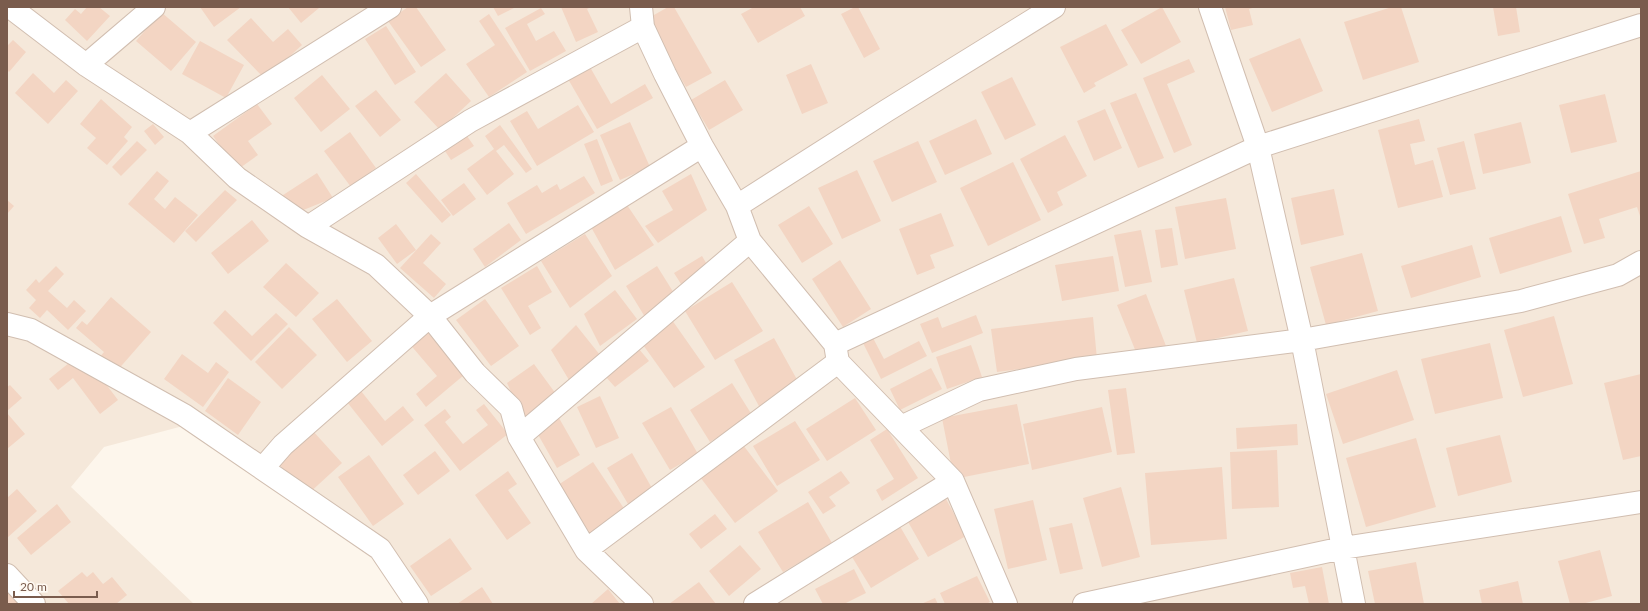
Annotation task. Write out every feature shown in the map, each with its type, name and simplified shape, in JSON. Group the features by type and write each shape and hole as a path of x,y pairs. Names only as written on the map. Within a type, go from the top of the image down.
{"street":[{"path":"10,7 86,65 190,133 237,178 308,227 376,265 430,316 475,374 511,408 519,437 586,550 642,604"},
{"path":"86,65 154,7"},
{"path":"190,133 390,7"},
{"path":"737,206 886,111 1054,7"},
{"path":"1210,7 1258,147 1302,340 1354,604"},
{"path":"308,227 470,121 642,17 665,74 702,146 737,206 750,241 837,353 901,427 953,481 1006,604"},
{"path":"586,550 837,353 1258,147 1638,24"},
{"path":"263,468 282,445 430,316 702,146"},
{"path":"519,437 750,241"},
{"path":"901,427 979,390 1076,369 1302,340 1521,301 1618,275 1641,262"},
{"path":"7,324 31,330 184,415 263,468 380,549 417,604"},
{"path":"755,604 953,481"},
{"path":"1084,604 1343,548 1641,502"},
{"path":"7,575 34,604"}],"shaded area":[{"path":"7,7 1641,7 1641,604 409,604 369,554 183,426 104,447 71,487 194,604 7,604"}],"building":[{"path":"87,7 99,7 110,16 87,41 65,20 75,9 81,14"},
{"path":"200,7 241,7 214,27"},
{"path":"288,7 318,7 319,8 301,23"},
{"path":"408,7 416,7 446,50 421,67 388,21"},
{"path":"493,7 516,7 498,16"},
{"path":"561,7 591,7 587,9 598,32 576,42"},
{"path":"668,7 674,7 712,73 686,87 647,19"},
{"path":"754,7 800,7 805,16 758,43 741,14"},
{"path":"858,7 880,49 864,58 841,14"},
{"path":"1162,7 1181,42 1141,64 1121,30"},
{"path":"1225,7 1256,7 1249,9 1253,25 1231,30"},
{"path":"1392,7 1401,7 1419,62 1363,80 1344,22"},
{"path":"1493,7 1516,7 1520,32 1498,36"},
{"path":"541,8 545,14 527,24 536,41 554,31 566,51 530,71 505,28"},
{"path":"161,12 196,42 171,71 136,41"},
{"path":"489,14 527,72 489,97 466,64 495,45 479,21"},
{"path":"251,18 273,42 288,29 302,45 265,79 227,40"},
{"path":"1106,24 1128,65 1094,83 1096,86 1084,93 1060,47"},
{"path":"386,26 416,72 395,85 365,39"},
{"path":"1300,38 1323,91 1272,112 1249,59"},
{"path":"13,40 26,52 9,72 7,70 7,46"},
{"path":"200,41 244,65 226,98 182,74"},
{"path":"1189,59 1195,72 1167,84 1192,145 1174,153 1143,78"},
{"path":"811,64 828,103 802,114 786,75"},
{"path":"590,67 611,104 645,84 653,98 597,129 568,79"},
{"path":"33,73 54,93 66,80 78,91 48,124 15,93"},
{"path":"446,73 471,101 440,130 414,102"},
{"path":"322,75 350,109 321,132 294,98"},
{"path":"1012,77 1036,125 1005,140 981,92"},
{"path":"725,80 743,110 709,130 691,100"},
{"path":"376,90 401,120 380,137 355,106"},
{"path":"1136,93 1164,158 1138,168 1110,103"},
{"path":"1605,94 1617,142 1571,153 1559,105"},
{"path":"101,99 132,127 124,137 128,141 107,165 87,148 96,138 80,124"},
{"path":"257,104 272,124 248,141 258,155 237,170 213,136"},
{"path":"578,105 594,132 537,166 510,121 527,111 538,129"},
{"path":"1105,109 1122,148 1094,161 1077,121"},
{"path":"976,119 992,154 945,175 929,141"},
{"path":"1419,119 1425,141 1410,144 1415,165 1433,160 1443,197 1398,208 1378,130"},
{"path":"630,122 650,167 620,180 600,135"},
{"path":"1521,122 1531,163 1483,174 1474,134"},
{"path":"153,124 164,137 155,145 144,131"},
{"path":"500,125 532,169 526,173 504,145 496,151 514,174 487,195 467,169 494,149 485,136"},
{"path":"350,132 376,168 351,187 324,151"},
{"path":"1065,135 1087,176 1057,192 1063,205 1048,213 1020,159"},
{"path":"467,136 474,146 451,160 445,151"},
{"path":"597,139 613,181 601,186 584,144"},
{"path":"137,141 147,150 121,176 112,167"},
{"path":"918,141 937,182 892,202 873,161"},
{"path":"1464,141 1476,189 1450,195 1437,148"},
{"path":"1013,162 1041,220 988,246 960,188"},
{"path":"857,170 881,221 842,239 818,188"},
{"path":"157,171 169,181 154,199 165,209 175,197 198,215 174,243 128,204"},
{"path":"1641,171 1641,219 1637,207 1599,219 1605,238 1584,244 1568,194"},
{"path":"317,173 333,198 296,213 280,197"},
{"path":"416,174 451,215 442,223 406,183"},
{"path":"691,174 707,210 658,243 645,226 673,210 662,191"},
{"path":"584,176 595,193 526,234 507,203 537,185 542,193 557,184 560,190"},
{"path":"464,183 476,199 453,216 441,200"},
{"path":"1334,189 1344,235 1301,245 1291,198"},
{"path":"225,190 237,200 196,242 185,231"},
{"path":"1226,198 1236,249 1185,259 1175,207"},
{"path":"7,200 14,206 7,214"},
{"path":"625,202 654,245 615,270 591,227"},
{"path":"809,206 833,244 802,263 778,225"},
{"path":"941,213 954,246 930,255 935,268 917,275 899,229"},
{"path":"1561,216 1572,252 1500,274 1489,238"},
{"path":"252,220 269,241 228,274 211,253"},
{"path":"509,223 521,240 485,267 473,249"},
{"path":"396,224 416,250 397,264 378,238"},
{"path":"1172,228 1178,265 1161,268 1155,230"},
{"path":"1141,230 1152,282 1125,287 1114,235"},
{"path":"431,234 441,243 423,263 446,284 434,298 400,268"},
{"path":"585,234 612,276 570,308 541,261"},
{"path":"1472,245 1481,277 1411,298 1401,266"},
{"path":"1362,253 1378,311 1326,325 1310,267"},
{"path":"702,256 709,268 681,284 674,273"},
{"path":"1113,256 1119,291 1062,301 1055,265"},
{"path":"840,260 871,309 843,327 812,279"},
{"path":"286,263 319,293 296,317 263,287"},
{"path":"56,266 64,274 48,291 67,308 74,300 86,311 68,330 47,310 40,318 29,308 36,300 26,290 36,279 39,283"},
{"path":"537,266 552,292 528,306 541,328 530,335 501,288"},
{"path":"657,266 677,298 645,317 626,286"},
{"path":"1234,278 1248,331 1197,343 1184,290"},
{"path":"732,282 763,331 715,360 685,311"},
{"path":"615,290 637,319 600,346 584,314"},
{"path":"1146,294 1166,346 1138,357 1117,305"},
{"path":"111,297 151,332 116,372 99,358 104,352 76,328 82,321 87,325"},
{"path":"337,299 372,341 347,362 312,319"},
{"path":"485,299 519,346 491,366 456,320"},
{"path":"225,310 252,336 276,313 288,324 251,361 213,323"},
{"path":"976,315 983,333 932,353 920,324 938,317 942,328"},
{"path":"1554,316 1573,384 1523,397 1504,330"},
{"path":"1093,317 1097,359 997,372 991,329"},
{"path":"672,320 705,367 674,388 641,342"},
{"path":"576,325 600,355 569,380 551,350"},
{"path":"289,327 317,355 282,389 255,362"},
{"path":"424,328 464,375 426,407 416,394 437,376 408,342"},
{"path":"774,338 800,385 760,408 734,360"},
{"path":"873,338 884,359 919,341 927,356 881,379 863,343"},
{"path":"1490,343 1503,398 1435,414 1421,359"},
{"path":"971,345 982,377 947,389 936,357"},
{"path":"639,349 649,361 615,387 605,376"},
{"path":"182,354 208,373 216,362 229,372 203,407 164,379"},
{"path":"69,363 99,375 118,400 100,414 73,378 58,390 49,379"},
{"path":"534,364 556,394 523,418 507,383"},
{"path":"931,368 942,389 900,410 890,389"},
{"path":"1397,370 1414,420 1343,444 1326,394"},
{"path":"1641,374 1641,456 1623,460 1604,383"},
{"path":"228,378 261,402 238,435 205,411"},
{"path":"732,383 752,415 710,442 690,410"},
{"path":"10,385 22,398 7,411 7,387"},
{"path":"1126,388 1135,453 1117,455 1108,390"},
{"path":"361,391 385,421 403,406 414,420 382,446 347,402"},
{"path":"600,396 619,438 596,448 577,407"},
{"path":"855,398 876,430 827,461 806,429"},
{"path":"484,404 508,434 460,471 424,425 445,409 451,417 445,422 463,444 488,425 476,410"},
{"path":"1017,404 1029,464 954,479 942,418"},
{"path":"671,407 698,454 670,470 642,423"},
{"path":"1102,407 1112,452 1032,470 1023,424"},
{"path":"7,413 25,434 7,449"},
{"path":"559,418 580,455 557,468 536,431"},
{"path":"795,421 820,460 777,486 753,446"},
{"path":"1297,424 1298,445 1237,449 1236,428"},
{"path":"887,429 918,478 882,501 876,490 894,479 870,440"},
{"path":"312,430 342,463 307,495 277,462"},
{"path":"1500,435 1512,482 1458,496 1446,448"},
{"path":"1416,438 1436,507 1366,527 1346,458"},
{"path":"740,441 778,491 735,523 697,473"},
{"path":"1277,450 1279,507 1232,509 1230,452"},
{"path":"435,451 450,471 418,495 403,475"},
{"path":"632,453 653,490 628,504 607,468"},
{"path":"369,455 404,504 373,526 338,477"},
{"path":"593,462 627,513 592,536 558,485"},
{"path":"1222,467 1227,539 1151,545 1145,473"},
{"path":"508,471 517,484 508,490 531,523 507,540 475,495"},
{"path":"841,471 850,483 829,497 836,506 823,514 808,492"},
{"path":"1121,487 1140,557 1102,567 1083,498"},
{"path":"17,489 37,511 7,538 7,498"},
{"path":"946,499 966,536 928,557 907,520"},
{"path":"1033,500 1047,560 1008,569 994,509"},
{"path":"808,502 832,543 783,572 758,532"},
{"path":"57,504 71,522 31,555 17,538"},
{"path":"715,514 727,529 701,549 689,534"},
{"path":"898,523 919,559 871,588 849,552"},
{"path":"1072,523 1083,569 1060,574 1049,528"},
{"path":"450,538 472,569 431,596 410,566"},
{"path":"740,545 761,569 729,596 709,571"},
{"path":"1600,550 1612,596 1582,604 1570,604 1558,561"},
{"path":"1416,562 1424,604 1375,604 1368,571"},
{"path":"1322,567 1329,604 1309,604 1305,586 1293,588 1290,573"},
{"path":"854,569 866,593 844,604 823,604 815,589"},
{"path":"82,572 87,577 93,572 103,584 112,577 127,595 116,604 69,604 58,591"},
{"path":"977,576 990,602 986,604 945,604 940,593"},
{"path":"1518,581 1523,604 1482,604 1479,590"},
{"path":"699,582 716,604 669,604"},
{"path":"7,583 29,604 7,604"},
{"path":"482,587 493,604 457,604"},
{"path":"608,589 620,604 591,604"},
{"path":"935,598 938,604 921,604"}]}
